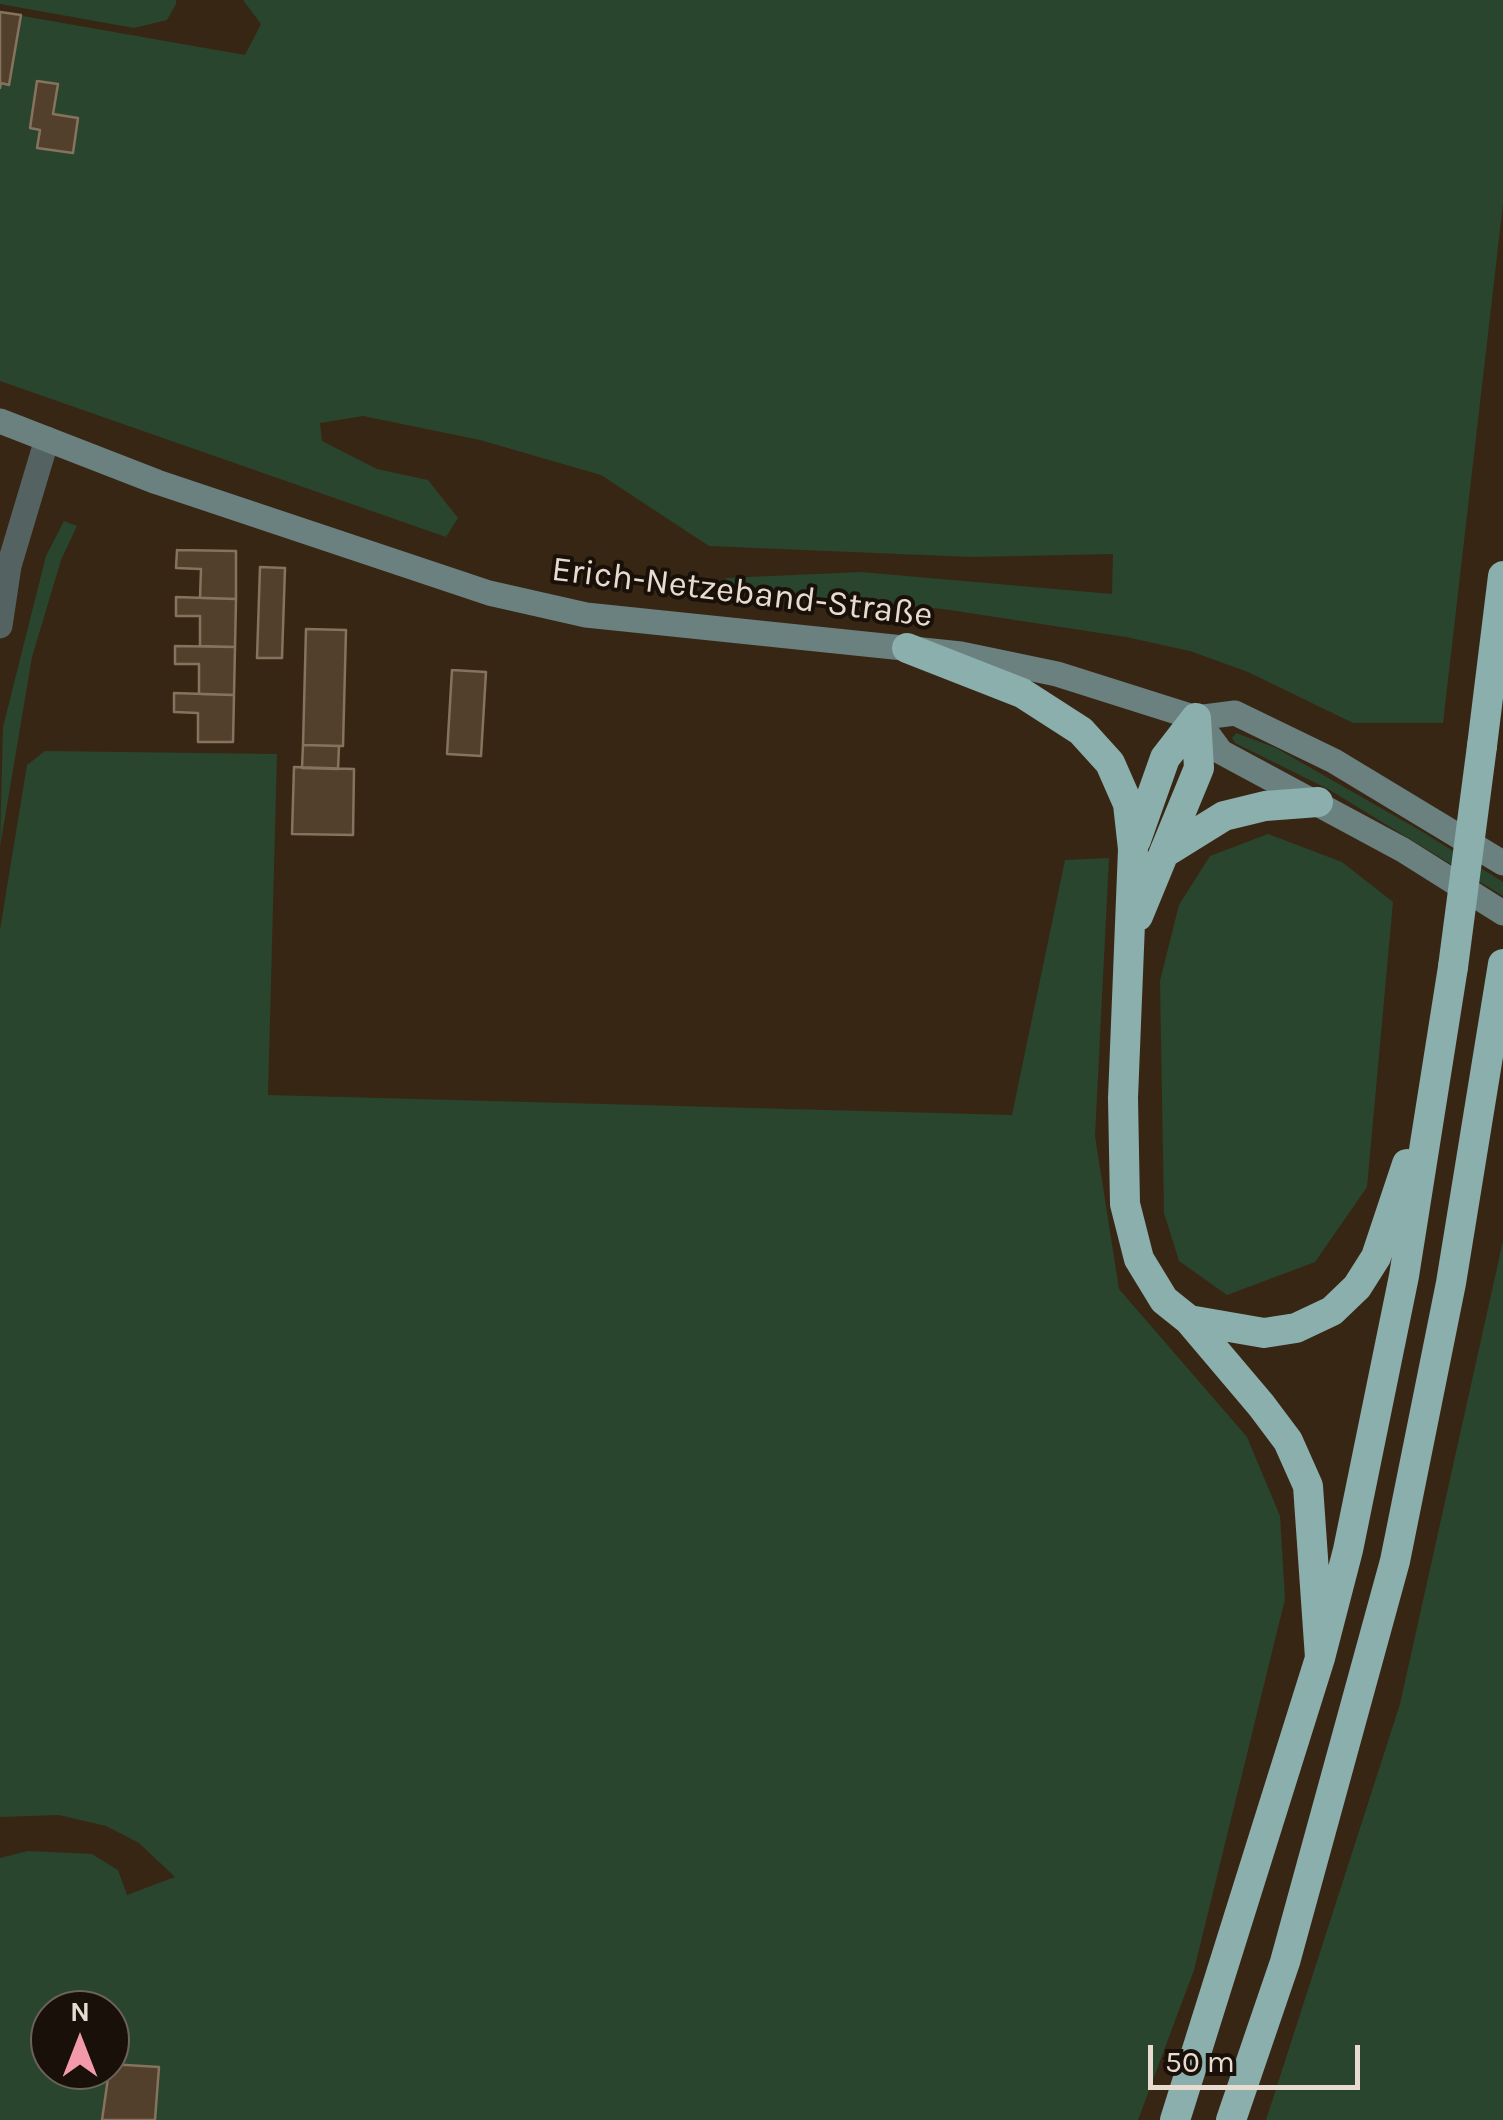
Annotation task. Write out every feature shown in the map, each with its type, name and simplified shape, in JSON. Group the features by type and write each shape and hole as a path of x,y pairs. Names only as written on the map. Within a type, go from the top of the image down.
{"highway":[{"path":"1175,2120 1320,1658 1348,1550 1404,1276 1438,1074 1503,576"},
{"path":"906,648 1022,693 1082,732 1110,762 1122,790 1133,849 1123,1098 1125,1204 1139,1259 1164,1300 1189,1320 1288,1441 1308,1486 1320,1658"},
{"path":"1133,849 1165,758 1196,718"},
{"path":"1131,933 1199,768 1196,718"},
{"path":"1166,852 1224,816 1266,806 1318,802"},
{"path":"1231,2120 1285,1962 1396,1561 1452,1283 1501,976"},
{"path":"1189,1320 1225,1330 1264,1333 1296,1328 1332,1311 1356,1287 1376,1257 1438,1074"}],"street":[{"name":"Erich-Netzeband-Straße","path":"0,421 157,482 489,593 586,615 960,654 1057,674 1196,718"},
{"path":"0,626 8,566 46,438"},
{"path":"1503,863 1334,761 1235,713 1196,718 1221,752 1318,802 1503,913"}],"green space":[{"path":"0,0 176,0 176,4 167,20 134,28 0,4"},
{"path":"243,0 1503,0 1503,204 1443,723 1353,723 1248,672 1190,651 1126,637 943,609 722,589 726,578 861,572 1112,594 1113,554 971,557 709,546 601,475 480,440 363,416 320,423 322,441 377,469 428,480 458,518 446,537 0,381 0,12 245,55 261,24"},
{"path":"64,521 77,526 61,560 32,657 0,847 3,727 46,556"},
{"path":"1236,733 1276,748 1421,831 1503,882 1503,896 1328,789 1235,743 1232,738"},
{"path":"45,751 277,754 268,1095 1012,1115 1065,860 1109,858 1095,1136 1119,1289 1247,1437 1280,1516 1285,1599 1194,1970 1138,2120 0,2120 0,1858 28,1851 92,1854 118,1870 127,1895 175,1877 139,1843 106,1826 59,1815 0,1817 0,930 27,765"},
{"path":"1268,834 1342,862 1393,902 1367,1187 1315,1262 1227,1295 1179,1261 1164,1213 1160,981 1179,905 1210,856"},
{"path":"1503,1241 1503,2120 1266,2120 1400,1704"}],"building":[{"path":"0,12 21,15 9,85 1,83 0,88"},
{"path":"37,81 58,84 53,114 78,118 73,153 37,148 40,130 30,128"},
{"path":"177,550 236,551 236,599 200,598 201,569 176,568"},
{"path":"260,567 285,568 282,658 257,658"},
{"path":"176,597 236,599 235,647 200,646 200,616 176,616"},
{"path":"306,629 346,630 343,746 303,745"},
{"path":"175,646 235,647 234,695 199,694 199,664 175,664"},
{"path":"452,670 486,672 481,756 447,754"},
{"path":"174,693 234,695 233,742 198,742 198,713 174,712"},
{"path":"303,745 339,746 338,769 302,768"},
{"path":"294,767 354,769 353,835 292,834"},
{"path":"130,2065 159,2067 155,2120 102,2120 106,2090 130,2090"}]}
